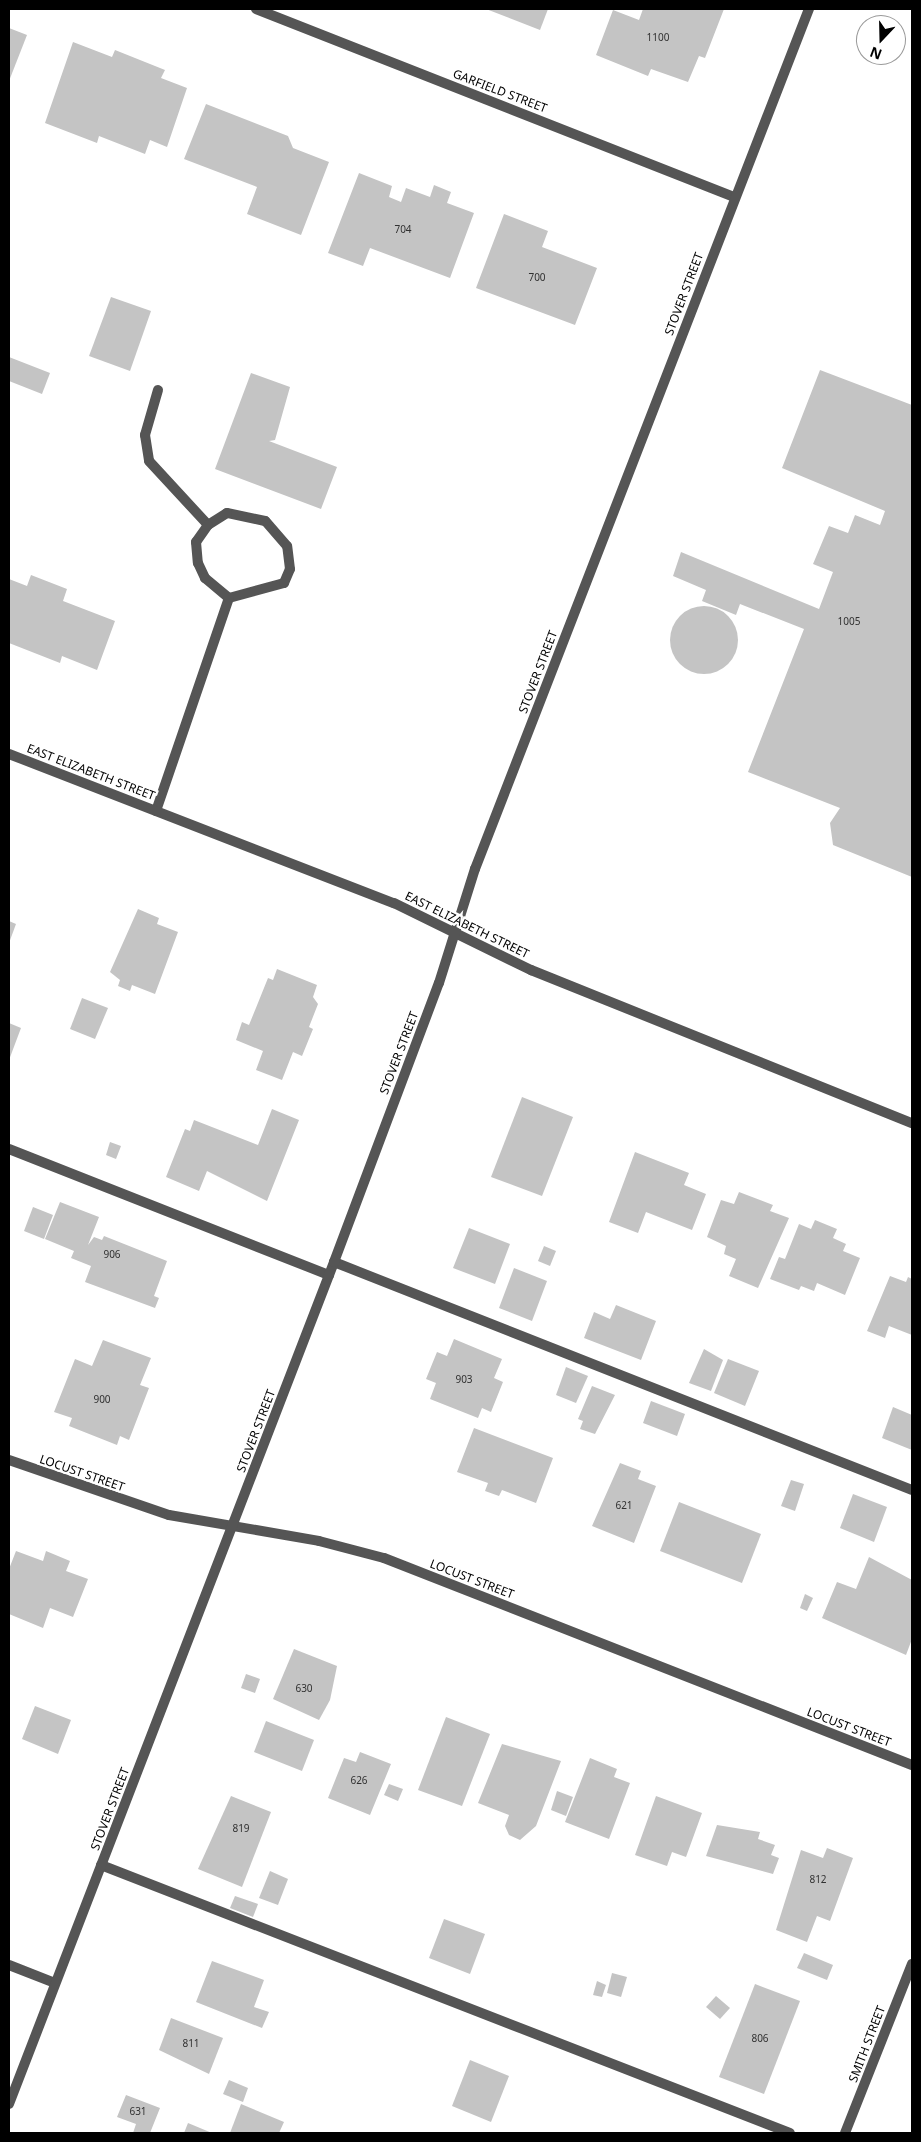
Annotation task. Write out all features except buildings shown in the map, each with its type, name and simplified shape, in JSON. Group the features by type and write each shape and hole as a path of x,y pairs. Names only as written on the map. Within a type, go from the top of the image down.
{"street":[{"name":"GARFIELD STREET","path":"256,9 734,197"},
{"name":"STOVER STREET","path":"9,2104 334,1262 456,933 476,869 734,197 809,9"},
{"path":"158,390 145,435 149,461 208,526"},
{"path":"227,514 265,521 287,546 290,569 284,583 229,598 205,578 198,563 196,542 208,526 227,514"},
{"path":"156,811 229,598"},
{"name":"EAST ELIZABETH STREET","path":"9,754 394,903 531,970 912,1123"},
{"path":"9,1149 329,1275"},
{"path":"334,1262 912,1490"},
{"name":"LOCUST STREET","path":"9,1460 169,1515 319,1541 384,1558 912,1765"},
{"path":"101,1865 790,2133"},
{"name":"SMITH STREET","path":"846,2133 912,1964"},
{"path":"9,1965 55,1983"}]}
